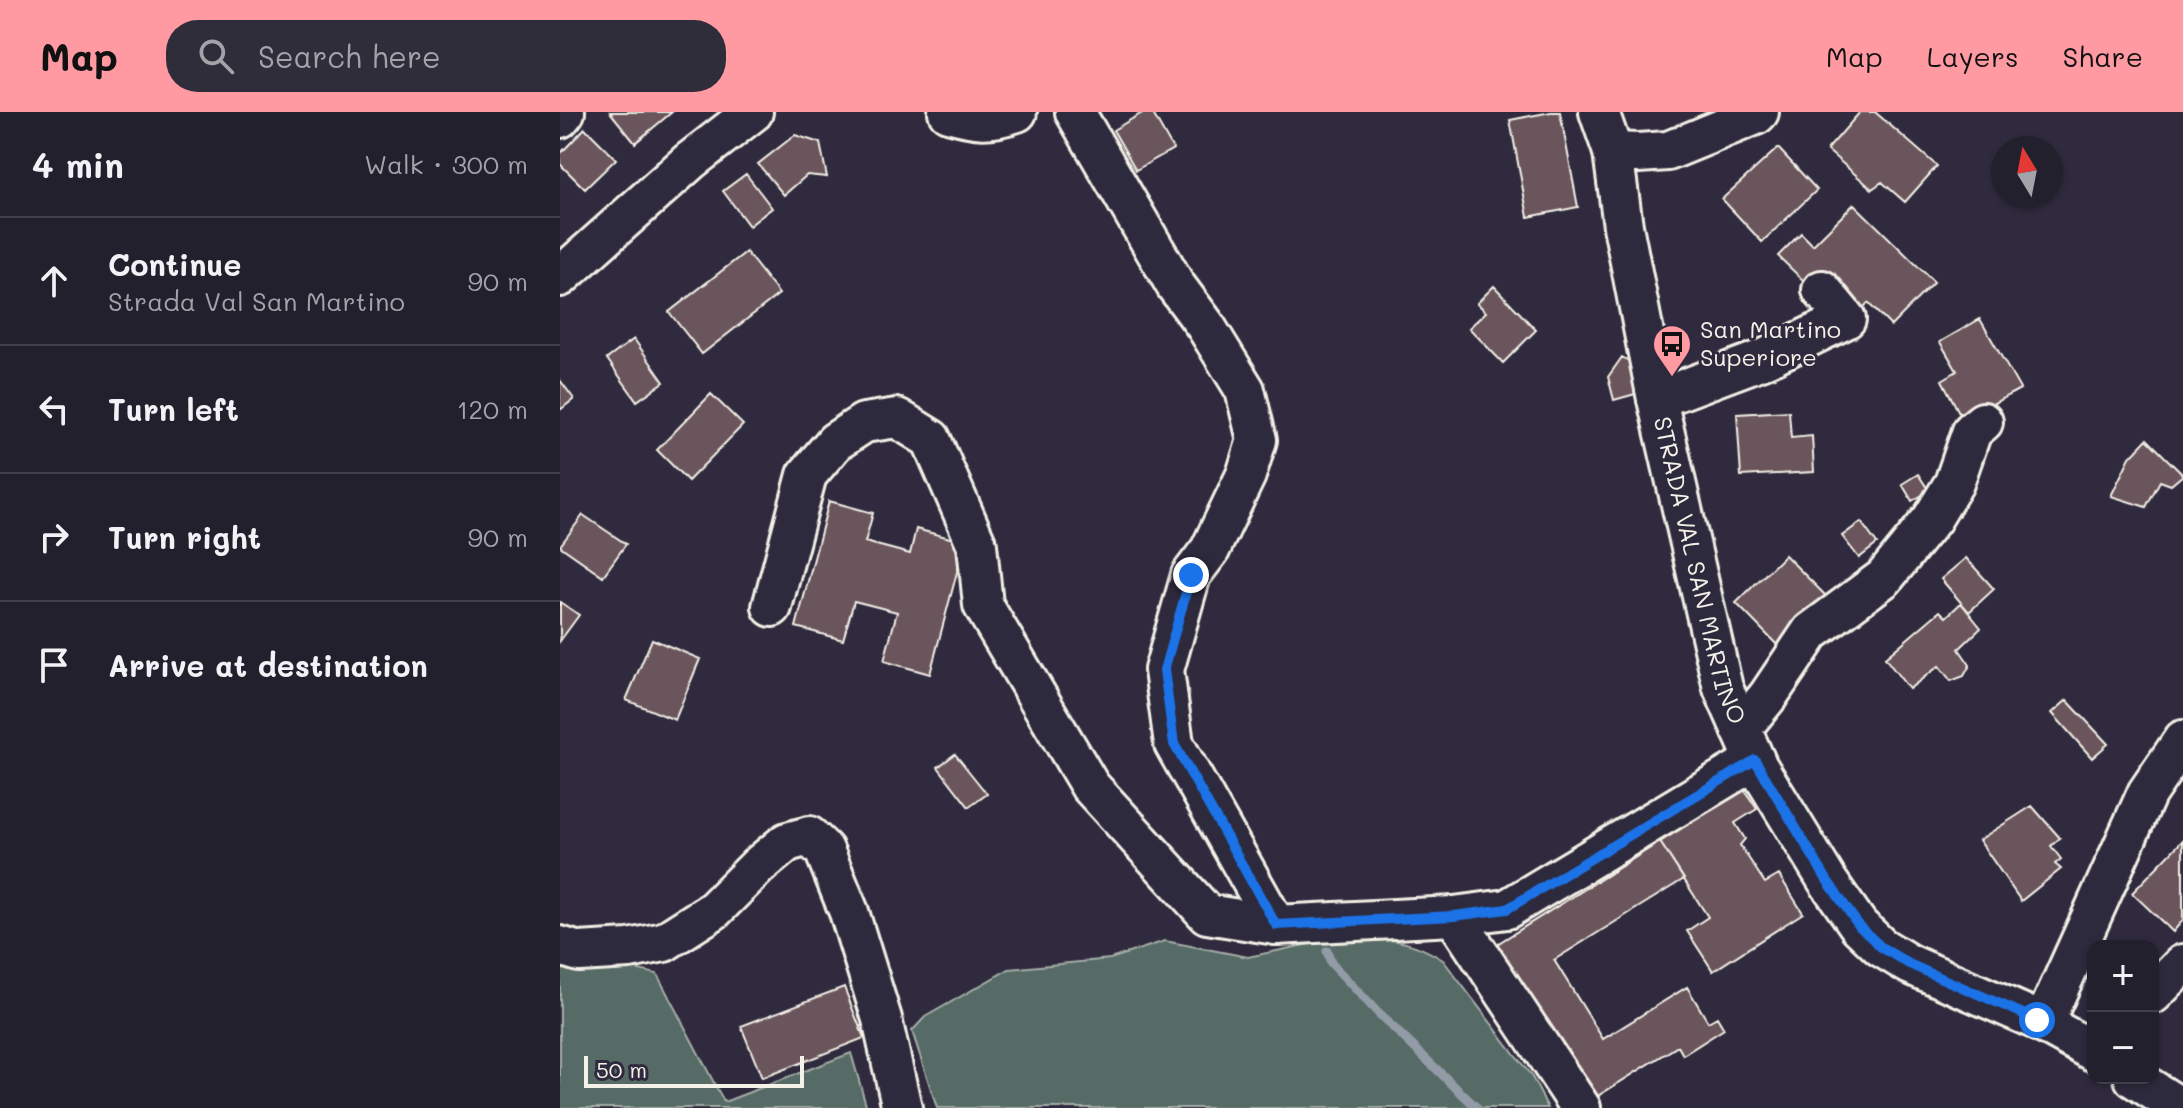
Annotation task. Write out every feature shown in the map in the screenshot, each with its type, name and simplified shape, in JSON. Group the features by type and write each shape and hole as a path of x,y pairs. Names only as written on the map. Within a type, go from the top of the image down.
{"street":[{"path":"560,118 565,112"},
{"path":"560,277 690,161 753,112"},
{"path":"948,112 974,120 998,118 1017,112"},
{"path":"1075,112 1176,286 1205,325 1245,390 1257,440 1246,475 1210,550 1191,575 1164,670 1174,744 1276,925"},
{"name":"STRADA VAL SAN MARTINO","path":"1599,112 1613,152 1623,226 1657,399 1723,688 1748,744 1827,880 1859,926 1881,947 1909,964 2043,1024 2087,1048"},
{"path":"1613,152 1668,151 1759,112"},
{"path":"1657,399 1766,358 1846,319 1822,290"},
{"path":"772,607 807,475 835,442 864,423 897,418 931,439 977,545 983,605 1090,786 1207,914 1276,925 1454,916 1507,909 1748,744 1768,696 1811,632 1884,578 1932,519 1954,483 1972,431 1983,422"},
{"path":"2043,1024 2147,793 2183,740"},
{"path":"560,946 579,952 629,949 664,942 714,910 787,842 809,836 824,850 849,912 882,1019 902,1108"},
{"path":"1454,916 1581,1108"},
{"path":"2159,988 2183,964"},
{"path":"2143,1084 2181,1108"}],"green space":[{"path":"1386,939 1416,946 1443,960 1532,1077 1548,1108 937,1108 912,1031 925,1017 1009,969 1110,959 1165,941 1248,957 1324,941"},
{"path":"560,952 657,974 724,1102 851,1053 867,1108 560,1108"}],"building":[{"path":"610,112 672,112 635,143"},
{"path":"1144,112 1152,112 1173,149 1136,170 1113,130"},
{"path":"1560,112 1578,207 1528,217 1510,120"},
{"path":"1860,112 1875,112 1937,166 1905,202 1882,182 1872,189 1827,150"},
{"path":"585,128 616,159 585,189 560,164 560,154"},
{"path":"795,135 820,143 827,177 807,175 784,195 758,164"},
{"path":"1778,148 1817,190 1762,242 1722,199"},
{"path":"746,174 772,208 749,226 723,191"},
{"path":"1854,204 1934,282 1891,326 1868,303 1860,311 1812,289 1778,256 1801,233 1813,245"},
{"path":"746,252 779,294 702,354 669,312"},
{"path":"1494,286 1536,330 1503,363 1469,328 1486,312 1477,303"},
{"path":"1980,319 2020,389 1963,420 1942,380 1957,371 1940,342"},
{"path":"634,339 664,382 637,401 607,359"},
{"path":"1622,357 1639,367 1646,391 1614,400 1608,377"},
{"path":"560,380 574,399 560,410"},
{"path":"711,394 743,425 688,481 657,450"},
{"path":"1789,411 1791,438 1812,436 1814,472 1741,476 1737,414"},
{"path":"2147,439 2183,475 2171,485 2160,481 2146,507 2111,496 2130,457"},
{"path":"1918,474 1929,491 1912,501 1902,484"},
{"path":"829,501 873,513 865,542 910,554 916,529 965,542 930,674 884,661 897,612 854,601 843,640 796,627"},
{"path":"583,515 626,544 603,576 560,546"},
{"path":"1861,522 1877,544 1859,558 1842,536"},
{"path":"1785,555 1832,602 1782,650 1736,603"},
{"path":"1966,558 1994,589 1969,612 1941,579"},
{"path":"560,602 579,615 560,641"},
{"path":"1961,603 1981,628 1959,649 1970,665 1964,676 1951,681 1939,666 1909,689 1885,658 1940,611 1946,617"},
{"path":"652,639 700,659 675,720 626,700"},
{"path":"2067,700 2108,744 2092,758 2052,713"},
{"path":"955,754 987,794 969,807 938,767"},
{"path":"1743,788 1757,809 1735,823 1745,839 1740,845 1765,883 1779,875 1803,913 1713,971 1687,931 1708,917 1660,842"},
{"path":"2032,806 2060,838 2051,846 2061,859 2055,864 2061,869 2021,901 1979,840"},
{"path":"2183,840 2183,920 2173,932 2132,893"},
{"path":"1660,842 1684,879 1554,960 1603,1039 1687,987 1708,1022 1717,1017 1724,1029 1683,1055 1678,1046 1596,1097 1585,1079 1574,1086 1520,981 1497,944"},
{"path":"844,987 864,1038 762,1078 741,1026"}],"waterway":[{"path":"1327,951 1331,963 1378,1013 1477,1108"}],"place":[{"name":"San Martino Superiore","path":"1672,378"}],"route":[{"path":"1191,575 1164,670 1174,744 1276,925 1454,916 1507,909 1755,760 1827,880 1859,926 1881,947 1909,964 2037,1020"}]}
